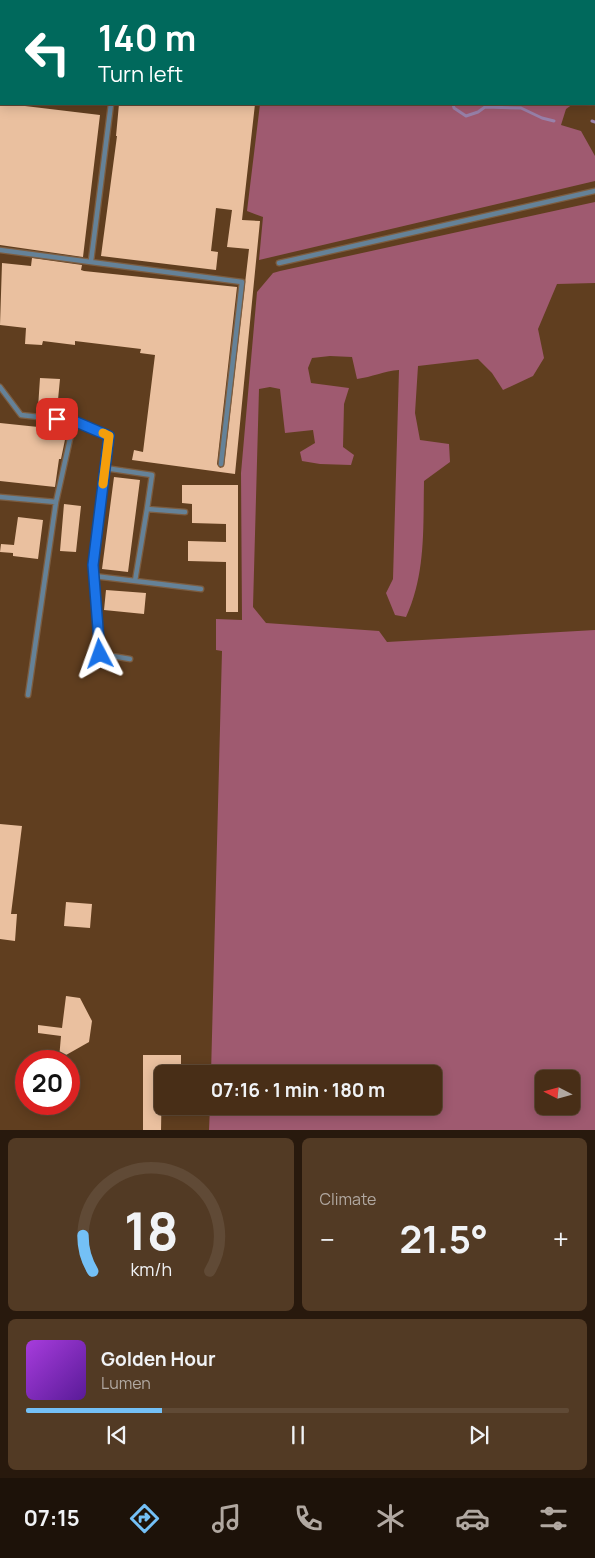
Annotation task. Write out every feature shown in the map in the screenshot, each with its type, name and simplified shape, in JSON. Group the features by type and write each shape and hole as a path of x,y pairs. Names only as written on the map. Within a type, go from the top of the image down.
{"lane":[{"path":"91,261 111,105"},
{"path":"279,264 595,190"},
{"path":"0,250 242,282 220,464"},
{"path":"0,387 21,415 74,421 109,436 93,565 100,654 130,659"},
{"path":"28,695 56,502 74,421"},
{"path":"105,468 152,475 135,581"},
{"path":"0,497 56,502"},
{"path":"147,509 185,512"},
{"path":"94,576 201,589"}],"shaded area":[{"path":"260,105 572,105 566,109 561,125 581,131 595,156 595,181 259,260 263,217 247,211"},
{"path":"595,202 595,283 557,284 538,329 544,358 533,376 503,390 492,373 478,359 418,366 415,413 420,440 449,444 450,462 424,481 420,567 417,584 406,617 395,615 386,593 393,579 399,370 357,379 352,357 330,356 312,358 308,368 311,383 349,388 344,404 343,447 354,455 351,465 320,464 302,461 300,452 315,443 313,430 285,433 280,389 270,387 259,389 253,607 266,623 379,631 387,642 595,630 595,1130 209,1130 210,1115 442,1115 442,1065 211,1065 222,651 216,650 216,619 242,620 241,473 257,292 273,273"}],"building":[{"path":"0,105 17,105 100,115 83,257 0,245"},
{"path":"119,105 255,105 242,220 260,221 235,474 132,460 134,450 143,452 155,355 140,353 141,349 75,341 75,345 43,341 42,345 25,344 26,328 0,325 2,263 31,266 32,258 82,265 81,270 84,271 237,287 217,464 220,468 224,466 249,249 227,247 232,210 216,208 211,251 218,252 216,270 101,256"},
{"path":"40,378 60,379 57,410 38,408"},
{"path":"0,423 67,430 61,459 59,459 55,487 0,481"},
{"path":"114,477 140,480 128,572 102,569"},
{"path":"182,485 238,485 238,612 226,612 226,562 188,561 188,541 226,542 226,524 192,523 192,504 182,503"},
{"path":"64,504 81,506 76,552 60,551"},
{"path":"18,517 43,520 38,559 13,556 13,553 0,552 1,544 14,545"},
{"path":"106,590 146,593 144,614 104,610"},
{"path":"0,824 22,826 11,914 17,914 15,941 0,939"},
{"path":"66,902 92,904 90,928 64,926"},
{"path":"66,996 80,998 92,1021 89,1042 75,1050 60,1050 61,1036 38,1033 38,1025 62,1028"},
{"path":"143,1055 181,1055 181,1065 154,1065 154,1115 161,1115 161,1130 143,1130"}],"waterway":[{"path":"453,105 454,108 466,116 478,112 485,107 521,108 542,118 554,121"}],"slow traffic":[{"path":"103,433 109,436 103,484"}],"route":[{"path":"57,419 74,421 109,436 93,565 100,654"}]}
